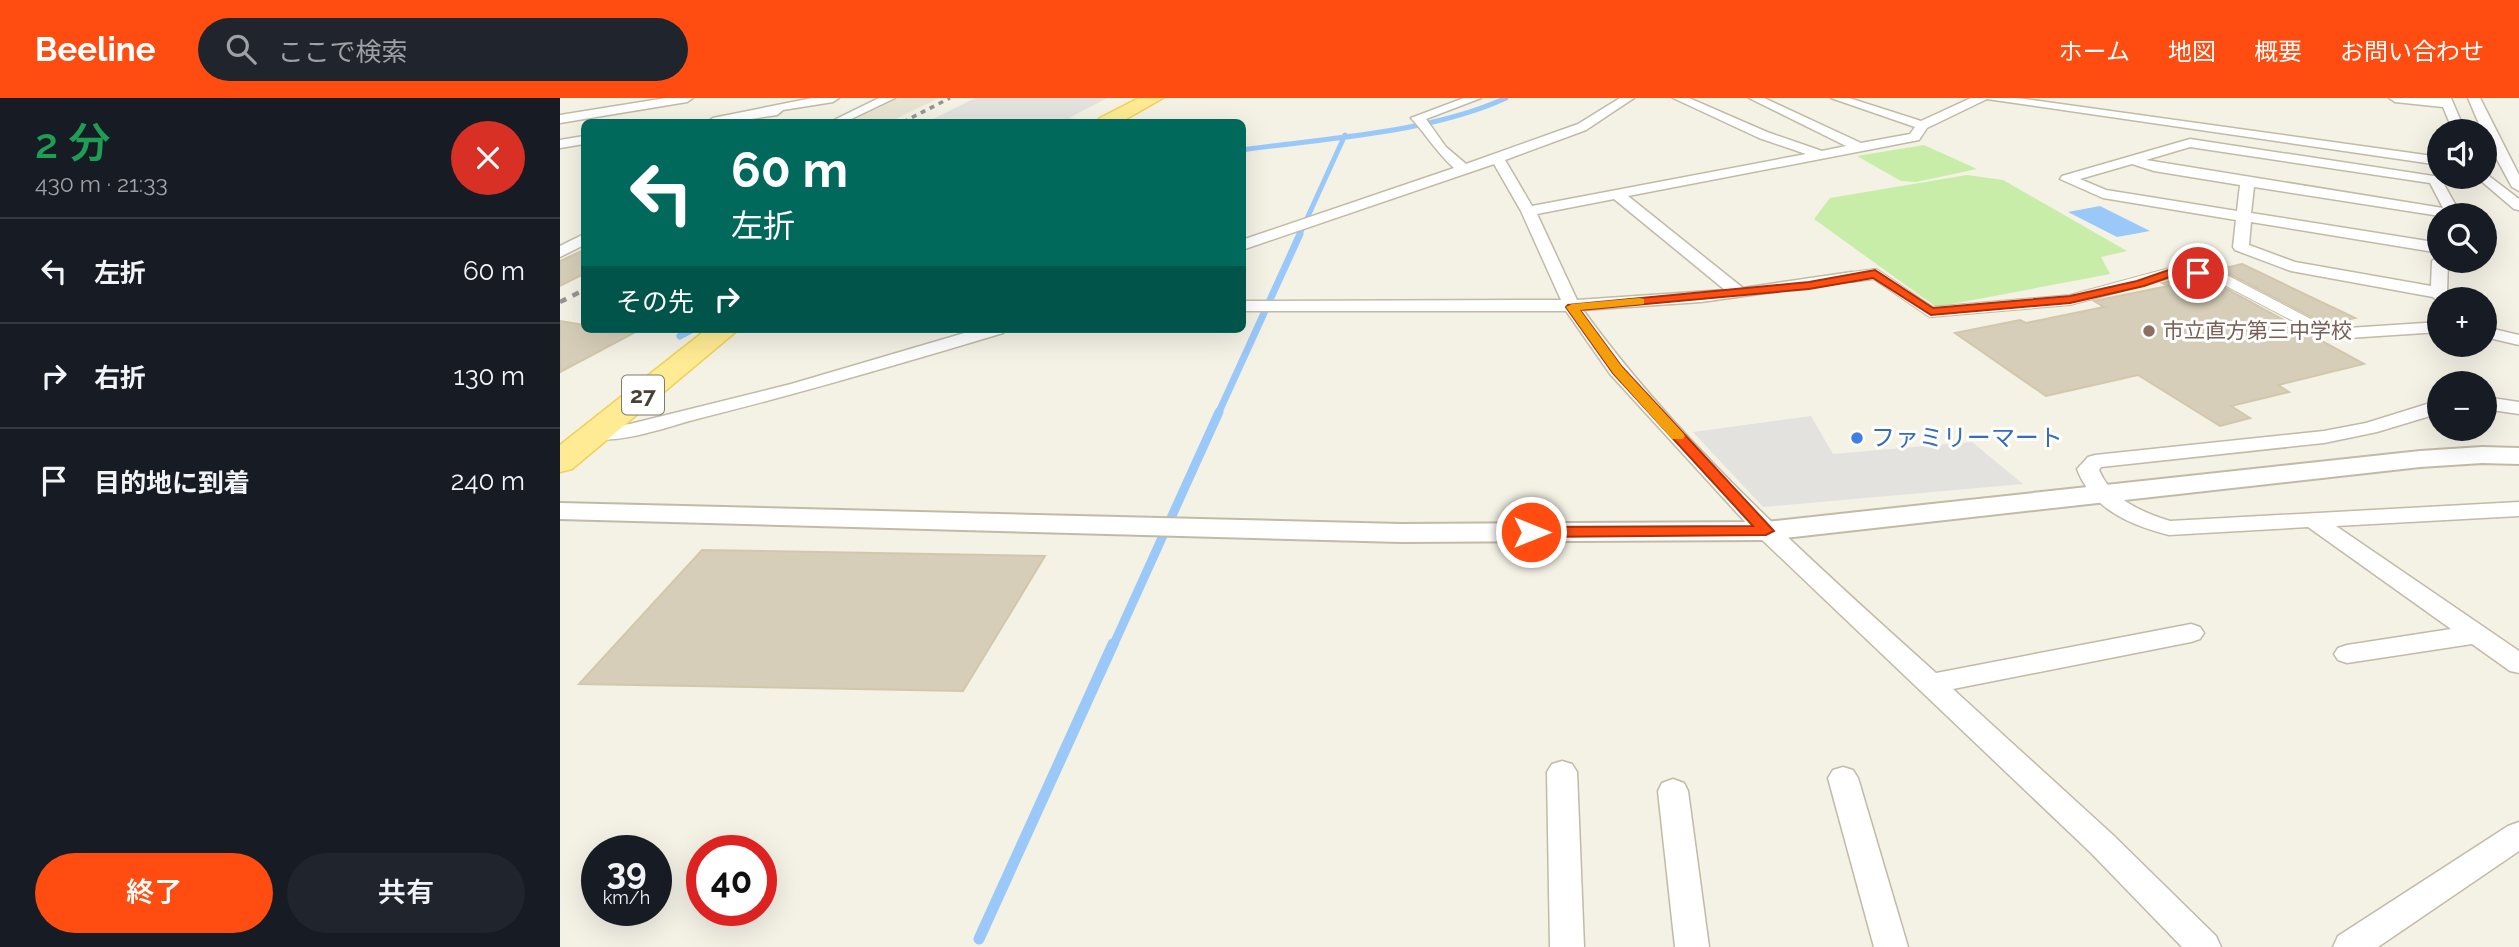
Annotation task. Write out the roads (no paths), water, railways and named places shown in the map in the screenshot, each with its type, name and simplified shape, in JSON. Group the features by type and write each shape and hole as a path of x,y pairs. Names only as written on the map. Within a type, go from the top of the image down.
{"main road":[{"path":"1113,119 1154,98"},
{"name":"27","path":"560,462 720,333"}],"street":[{"path":"560,119 627,103 687,98"},
{"path":"724,119 773,106 833,98"},
{"path":"843,119 889,98"},
{"path":"1464,170 1441,149 1419,117 1475,98"},
{"path":"1246,244 1498,159 1582,127 1628,98"},
{"path":"1679,98 1763,135 1820,154"},
{"path":"1755,98 1858,147"},
{"path":"1836,98 1922,125"},
{"path":"1528,211 1914,138 1922,125 1982,98"},
{"path":"1992,98 2427,159"},
{"path":"2395,98 2446,101 2454,119"},
{"path":"2474,98 2494,143 2519,187"},
{"path":"2251,152 2254,135"},
{"path":"560,144 581,140"},
{"path":"2427,246 2103,194 2067,179 2190,143 2435,180 2448,203"},
{"path":"1498,159 1528,211 1572,307 1617,370 1766,531 2102,844 2204,947"},
{"path":"2132,160 2154,167 2427,210"},
{"path":"2247,182 2241,247 2291,266 2427,293"},
{"path":"2497,187 2519,206"},
{"path":"1617,194 1738,292"},
{"path":"560,252 581,241"},
{"path":"1246,306 1572,307 1809,285 1852,277"},
{"path":"2348,333 2427,328"},
{"path":"594,434 630,430 785,391 983,333"},
{"path":"2497,335 2519,340"},
{"path":"2497,405 2519,408"},
{"path":"2427,410 2370,428 2324,437 2095,461 2088,469 2091,479 2116,492 2130,513 2169,528 2519,509"},
{"path":"560,511 1401,533 1766,531 2420,459 2482,455 2519,456"},
{"path":"2312,520 2519,664"},
{"path":"1931,684 2190,633"},
{"path":"2347,654 2477,634"},
{"path":"1562,772 1567,947"},
{"path":"1843,778 1891,947"},
{"path":"1672,791 1692,947"},
{"path":"2350,947 2519,835"}],"lane":[{"path":"1852,277 1875,274 1931,312 2070,300 2180,270 2216,275 2319,329 2348,333"}],"water":[{"path":"2100,206 2150,231 2117,237 2068,212"}],"waterway":[{"path":"1344,138 1444,119 1506,98"},
{"path":"1246,150 1344,138"},
{"path":"1299,236 1344,138"},
{"path":"1218,414 1300,234"},
{"path":"680,336 686,333"},
{"path":"1113,646 1219,412"},
{"path":"979,939 1113,644"}],"railway":[{"path":"909,119 950,98"},
{"path":"560,302 581,292"}],"place":[{"name":"市立直方第三中学校","path":"2149,331"},
{"name":"ファミリーマート","path":"1857,438"}]}
